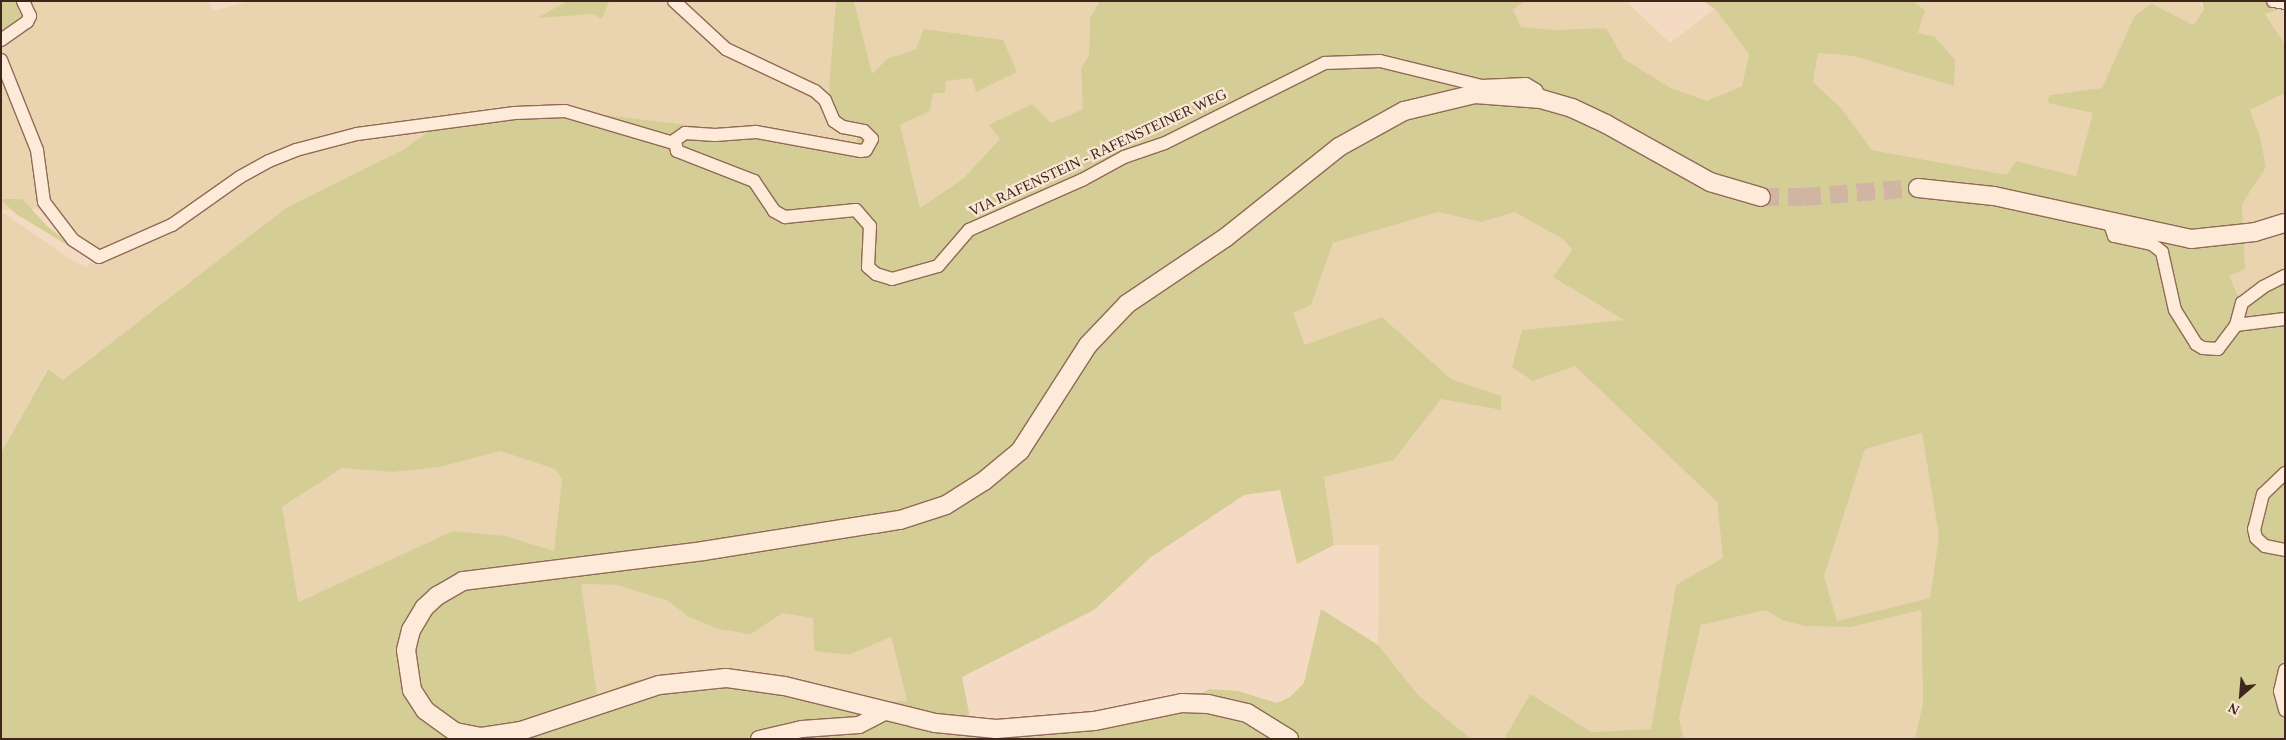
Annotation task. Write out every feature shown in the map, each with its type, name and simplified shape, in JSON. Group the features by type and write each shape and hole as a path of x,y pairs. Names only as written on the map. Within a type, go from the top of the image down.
{"main road":[{"path":"1289,739 1264,722 1236,709 1190,702 1094,721 1005,729 935,722 755,680 691,680 659,685 521,731 481,737 455,732 425,710 412,690 406,650 411,630 424,608 437,596 463,581 703,551 874,524 918,515 946,505 984,481 1020,451 1088,345 1127,304 1225,238 1339,148 1381,121 1435,102 1475,94 1541,99 1572,108 1606,124 1710,182 1761,196"},
{"path":"1918,188 1994,196 2109,222 2202,240 2255,232 2285,223"}],"street":[{"path":"1,40 27,22 30,16 23,1"},
{"path":"1,60 37,150 44,202 74,240 100,257 172,225 240,177 269,161 296,150 357,134 507,114 565,111 674,143 682,133 715,135 756,132 861,151 866,150 872,139 864,131 843,127 834,121 825,100 815,91 726,49 674,1"},
{"path":"2274,1 2285,3"},
{"name":"VIA RAFENSTEIN - RAFENSTEINER WEG","path":"674,143 677,151 684,155 754,181 779,214 796,218 844,208 856,210 870,226 868,267 876,274 892,279 938,266 969,230 1082,180 1119,159 1165,143 1325,63 1380,60 1482,86 1526,84 1536,90 1541,99"},
{"path":"2109,222 2114,236 2152,244 2162,252 2174,310 2196,344 2211,350 2218,349 2236,326 2242,303 2263,287 2285,276"},
{"path":"2236,326 2285,319"},
{"path":"2285,473 2263,494 2254,529 2256,538 2265,546 2285,550"},
{"path":"2285,670 2280,691 2285,710"},
{"path":"759,739 802,729 859,725 887,711"}],"shaded area":[{"path":"1,1 28,1 35,15 27,31 5,45 1,44"},
{"path":"28,1 209,1 213,11 250,1 836,1 829,87 857,137 856,145 580,112 435,127 401,151 286,208 63,380 47,369 1,453 1,211 73,261 88,267 95,252 86,247 55,208 1,210 1,44"},
{"path":"568,1 609,1 602,19 593,14 537,18"},
{"path":"836,1 854,1 872,74 887,59 916,49 924,29 1003,40 1017,72 976,92 972,78 946,81 945,93 933,93 930,111 900,125 920,208 964,178 1000,139 989,125 1032,104 1051,123 1083,109 1081,69 1089,55 1090,18 1100,1 1524,1 1513,10 1521,27 1555,30 1606,28 1624,59 1669,87 1707,101 1742,86 1749,54 1715,9 1703,1 1913,1 1925,10 1918,33 1935,37 1955,60 1954,86 1854,56 1818,53 1813,82 1841,108 1872,150 2007,175 2016,161 2076,176 2093,113 2047,103 2050,95 2102,88 2135,15 2152,4 2193,25 2204,10 2202,1 2285,1 2285,7 2265,14 2285,44 2285,93 2250,110 2260,137 2266,167 2242,204 2245,269 2229,276 2238,296 2285,273 2285,739 1915,739 1923,703 1921,610 1851,627 1805,626 1782,620 1766,610 1701,625 1679,718 1684,739 1504,739 1530,694 1592,732 1651,729 1676,585 1723,558 1717,502 1575,366 1533,381 1512,367 1522,330 1624,320 1553,277 1572,250 1564,240 1515,212 1481,222 1438,212 1333,243 1311,305 1293,313 1305,345 1382,317 1451,379 1501,396 1501,410 1441,399 1394,460 1324,477 1334,545 1297,564 1280,490 1244,495 1151,557 1094,610 962,677 972,728 1190,702 1209,689 1238,691 1277,703 1290,697 1304,683 1321,609 1378,645 1419,696 1471,739 1,739 1,453 48,369 63,380 286,208 401,151 435,127 580,112 856,145 857,137 833,129 829,87","holes":["1922,433 1939,536 1930,598 1837,621 1824,576 1865,449","500,451 555,469 562,479 554,551 506,536 453,531 298,602 282,507 342,468 393,472 440,467","581,584 617,585 668,601 689,617 718,629 751,634 782,613 813,618 814,651 849,655 891,637 907,701 874,702 657,677 633,681 597,695"]},
{"path":"854,1 1100,1 1090,18 1089,55 1081,69 1083,109 1051,123 989,125 1001,139 964,178 920,208 900,125 930,111 933,93 946,81 972,78 976,92 1017,71 916,49 887,59 872,75"},
{"path":"1524,1 1626,1 1670,43 1715,9 1749,54 1742,86 1707,101 1669,87 1624,59 1606,28 1555,30 1521,27 1513,10"},
{"path":"1913,1 2198,1 2204,10 2193,25 2135,15 2102,88 2050,95 2047,103 2093,113 2076,176 2017,161 2007,175 1872,150 1841,108 1813,82 1818,53 1854,56 1954,85 1918,33 1925,10"},
{"path":"2285,7 2285,44 2265,13"},
{"path":"2285,93 2285,216 2243,227 2242,204 2266,167 2260,137 2250,110"},
{"path":"1,199 22,199 47,226 82,254 16,214"},
{"path":"1438,212 1481,222 1515,212 1564,240 1624,320 1522,330 1533,381 1575,366 1717,502 1723,558 1676,585 1651,729 1592,732 1530,694 1504,739 1471,739 1419,696 1378,645 1379,545 1334,545 1324,477 1394,460 1441,399 1501,410 1501,396 1451,379 1382,317 1305,345 1293,313 1311,305 1333,243"},
{"path":"2285,228 2285,273 2238,296 2228,276 2245,269 2244,239"},
{"path":"1922,433 1939,536 1930,598 1837,621 1824,576 1865,449"},
{"path":"500,451 555,469 562,479 554,552 506,536 453,531 297,602 282,507 342,468 393,472 440,467"},
{"path":"581,584 617,585 668,601 689,617 718,629 751,633 783,612 813,618 815,651 849,655 891,637 907,701 874,702 633,681 597,695"},
{"path":"1766,610 1782,620 1851,627 1921,610 1923,703 1915,739 1684,739 1679,718 1701,625"}],"tunnel":[{"path":"1761,197 1803,197 1918,188"}]}
